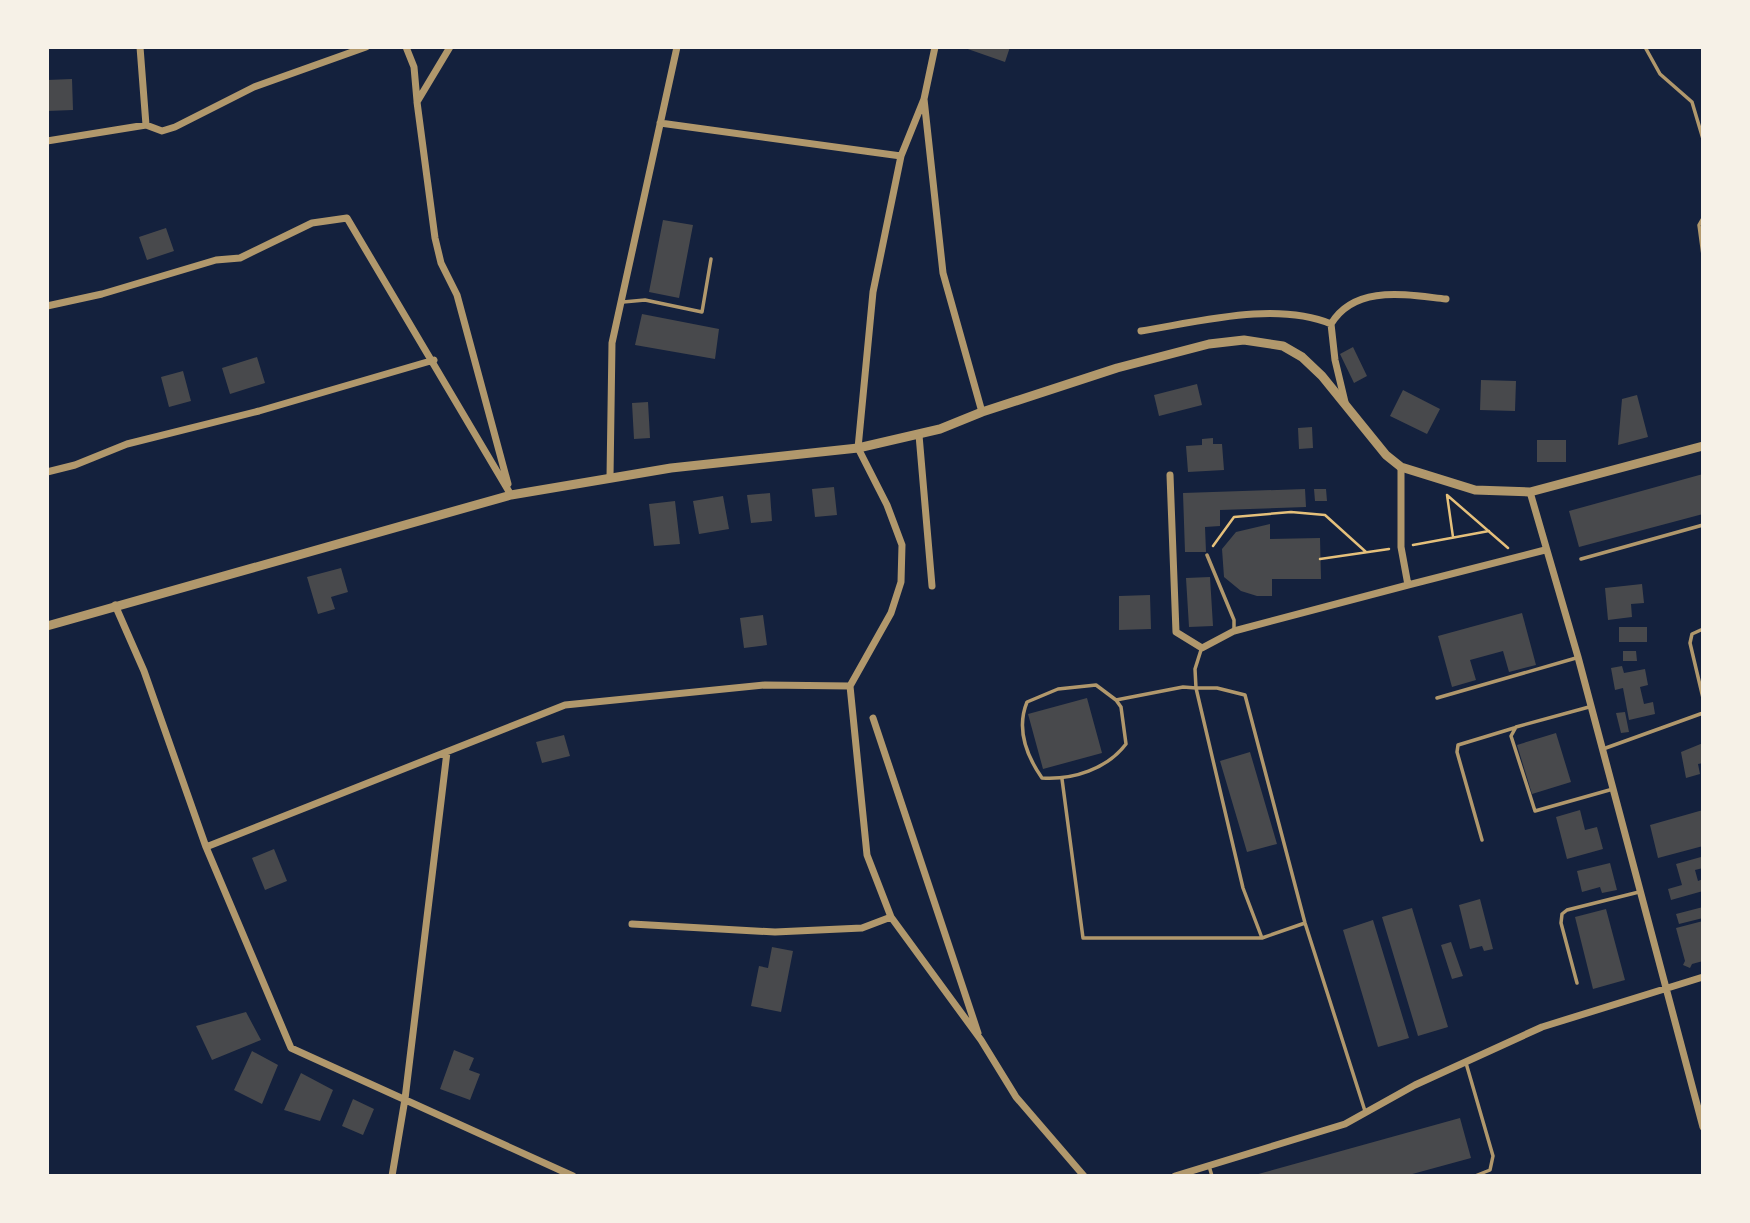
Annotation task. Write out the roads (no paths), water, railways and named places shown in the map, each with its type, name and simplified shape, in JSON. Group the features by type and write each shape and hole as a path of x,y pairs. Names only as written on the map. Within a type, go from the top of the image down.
{"street":[{"path":"140,47 146,125"},
{"path":"47,141 146,125 162,131 254,87 366,47"},
{"path":"406,47 414,67 435,238 441,263 457,295 511,495"},
{"path":"417,102 450,47"},
{"path":"610,477 612,343 677,47"},
{"path":"935,47 924,99 901,156 873,292 858,448 887,505 902,545 901,582 891,613 850,686 867,855 891,917 981,1040 1016,1097 1084,1176"},
{"path":"924,99 943,273 982,412"},
{"path":"660,123 901,156"},
{"path":"47,306 102,294 216,260 240,258 312,223 347,218 434,360 511,495"},
{"path":"1347,409 1335,360 1331,324 1335,317 1362,298 1377,295 1446,299"},
{"path":"1141,331 1233,316 1270,314 1331,324"},
{"path":"47,626 511,495 610,477 858,448 919,435 982,412 1170,354 1244,340 1283,346 1302,357 1322,376 1386,455 1401,467 1475,490 1530,492 1703,446"},
{"path":"47,472 75,465 127,443 259,411 434,360"},
{"path":"919,435 932,586"},
{"path":"1401,467 1401,547 1408,585"},
{"path":"1170,475 1175,632 1202,648 1234,631 1545,550"},
{"path":"1530,492 1614,789 1703,1127"},
{"path":"115,605 145,671 206,847 291,1048 573,1176"},
{"path":"206,847 565,705 765,685 850,686"},
{"path":"873,718 981,1040"},
{"path":"392,1176 405,1099 447,752"},
{"path":"632,924 775,932 862,928 891,917"},
{"path":"1175,1176 1345,1124 1465,1062 1542,1027 1703,977"}],"lane":[{"path":"1645,47 1660,74 1692,102 1703,139"},
{"path":"1703,218 1699,225 1703,255"},
{"path":"621,302 645,300 702,312 711,258"},
{"path":"1581,559 1703,525"},
{"path":"1207,555 1234,620 1234,631"},
{"path":"1703,629 1692,634 1690,643 1703,698"},
{"path":"1202,648 1195,670 1196,688 1243,888 1262,937"},
{"path":"1437,698 1578,657"},
{"path":"1096,685 1116,700 1121,707 1126,744 1115,757 1062,779 1042,778 1031,762 1023,737 1021,716 1027,702 1058,689 1096,685"},
{"path":"1116,700 1184,687 1217,688 1245,695 1305,923 1366,1113"},
{"path":"1482,839 1457,752 1458,745 1591,706"},
{"path":"1603,749 1703,713"},
{"path":"1516,727 1511,736 1535,811 1614,789"},
{"path":"1062,779 1083,938 1262,937 1305,923"},
{"path":"1577,984 1561,923 1562,914 1567,910 1641,892"},
{"path":"1465,1062 1493,1156 1490,1170 1475,1176"},
{"path":"1208,1164 1212,1176"}]}
